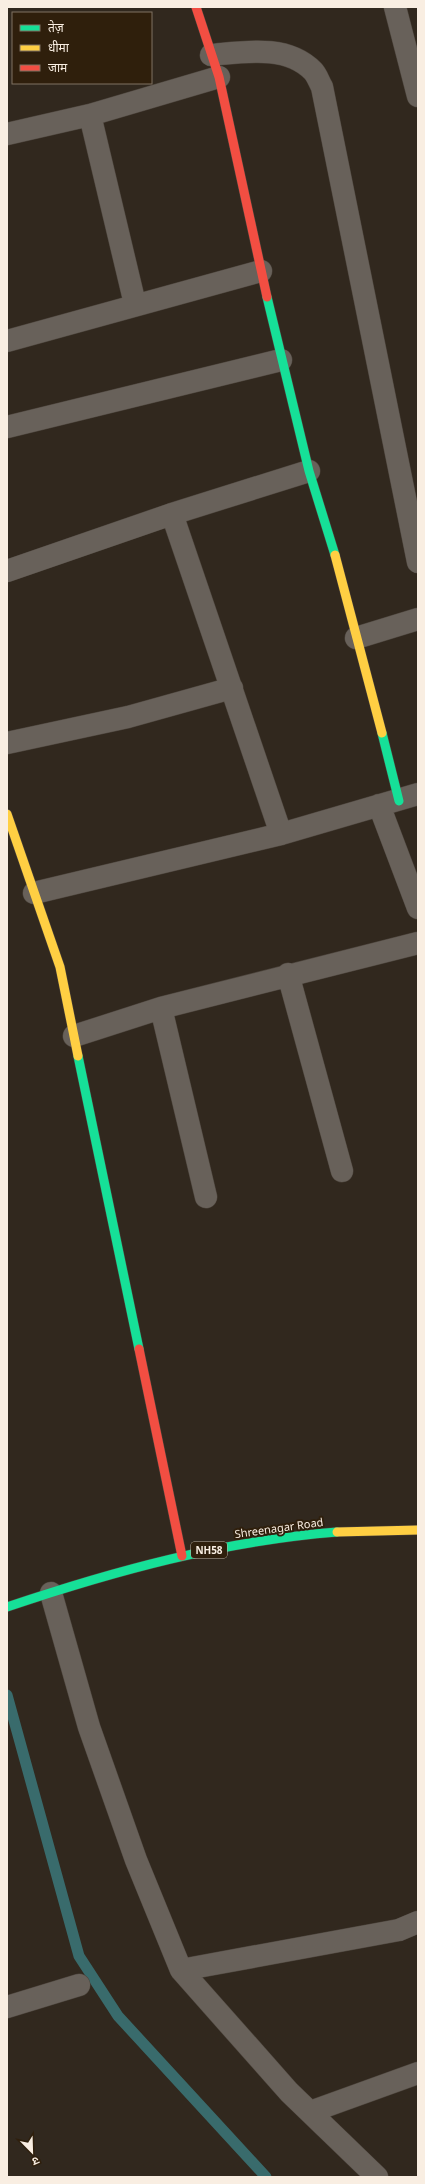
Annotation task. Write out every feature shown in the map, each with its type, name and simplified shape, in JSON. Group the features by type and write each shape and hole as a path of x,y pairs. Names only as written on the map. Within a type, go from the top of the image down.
{"main road":[{"path":"196,7 219,77 281,360 309,472 340,572 399,800"},
{"path":"7,814 60,967 182,1556"},
{"name":"Shreenagar Road","path":"7,1607 182,1556 251,1542 336,1532 418,1530"}],"street":[{"path":"396,7 418,96"},
{"path":"211,55 264,50 295,59 313,71 322,87 418,562"},
{"path":"7,134 90,115 219,77"},
{"path":"90,115 135,304"},
{"path":"7,341 135,304 261,271"},
{"path":"7,427 281,360"},
{"path":"7,571 172,514 309,472"},
{"path":"172,514 281,834"},
{"path":"356,638 418,619"},
{"path":"7,743 128,717 232,688"},
{"path":"34,893 281,834 399,800 418,908"},
{"path":"74,1036 161,1008 288,974 418,943"},
{"path":"288,974 342,1171"},
{"path":"161,1008 206,1197"},
{"path":"51,1593 89,1728 136,1860 181,1970 289,2092 377,2177"},
{"path":"181,1970 399,1930 418,1922"},
{"path":"7,2007 79,1985"},
{"path":"310,2112 418,2072"}],"waterway":[{"path":"7,1695 79,1956 118,2016 266,2177"}],"traffic: fast":[{"path":"267,297 309,471 335,555"},
{"path":"382,733 399,801"},
{"path":"78,1056 139,1349"},
{"path":"7,1607 88,1581 169,1559 252,1542 337,1532"}],"traffic: slow":[{"path":"335,555 382,733"},
{"path":"7,814 60,967 78,1056"},
{"path":"337,1532 418,1530"}],"traffic: jam":[{"path":"196,7 219,77 267,297"},
{"path":"139,1349 182,1556"}]}
